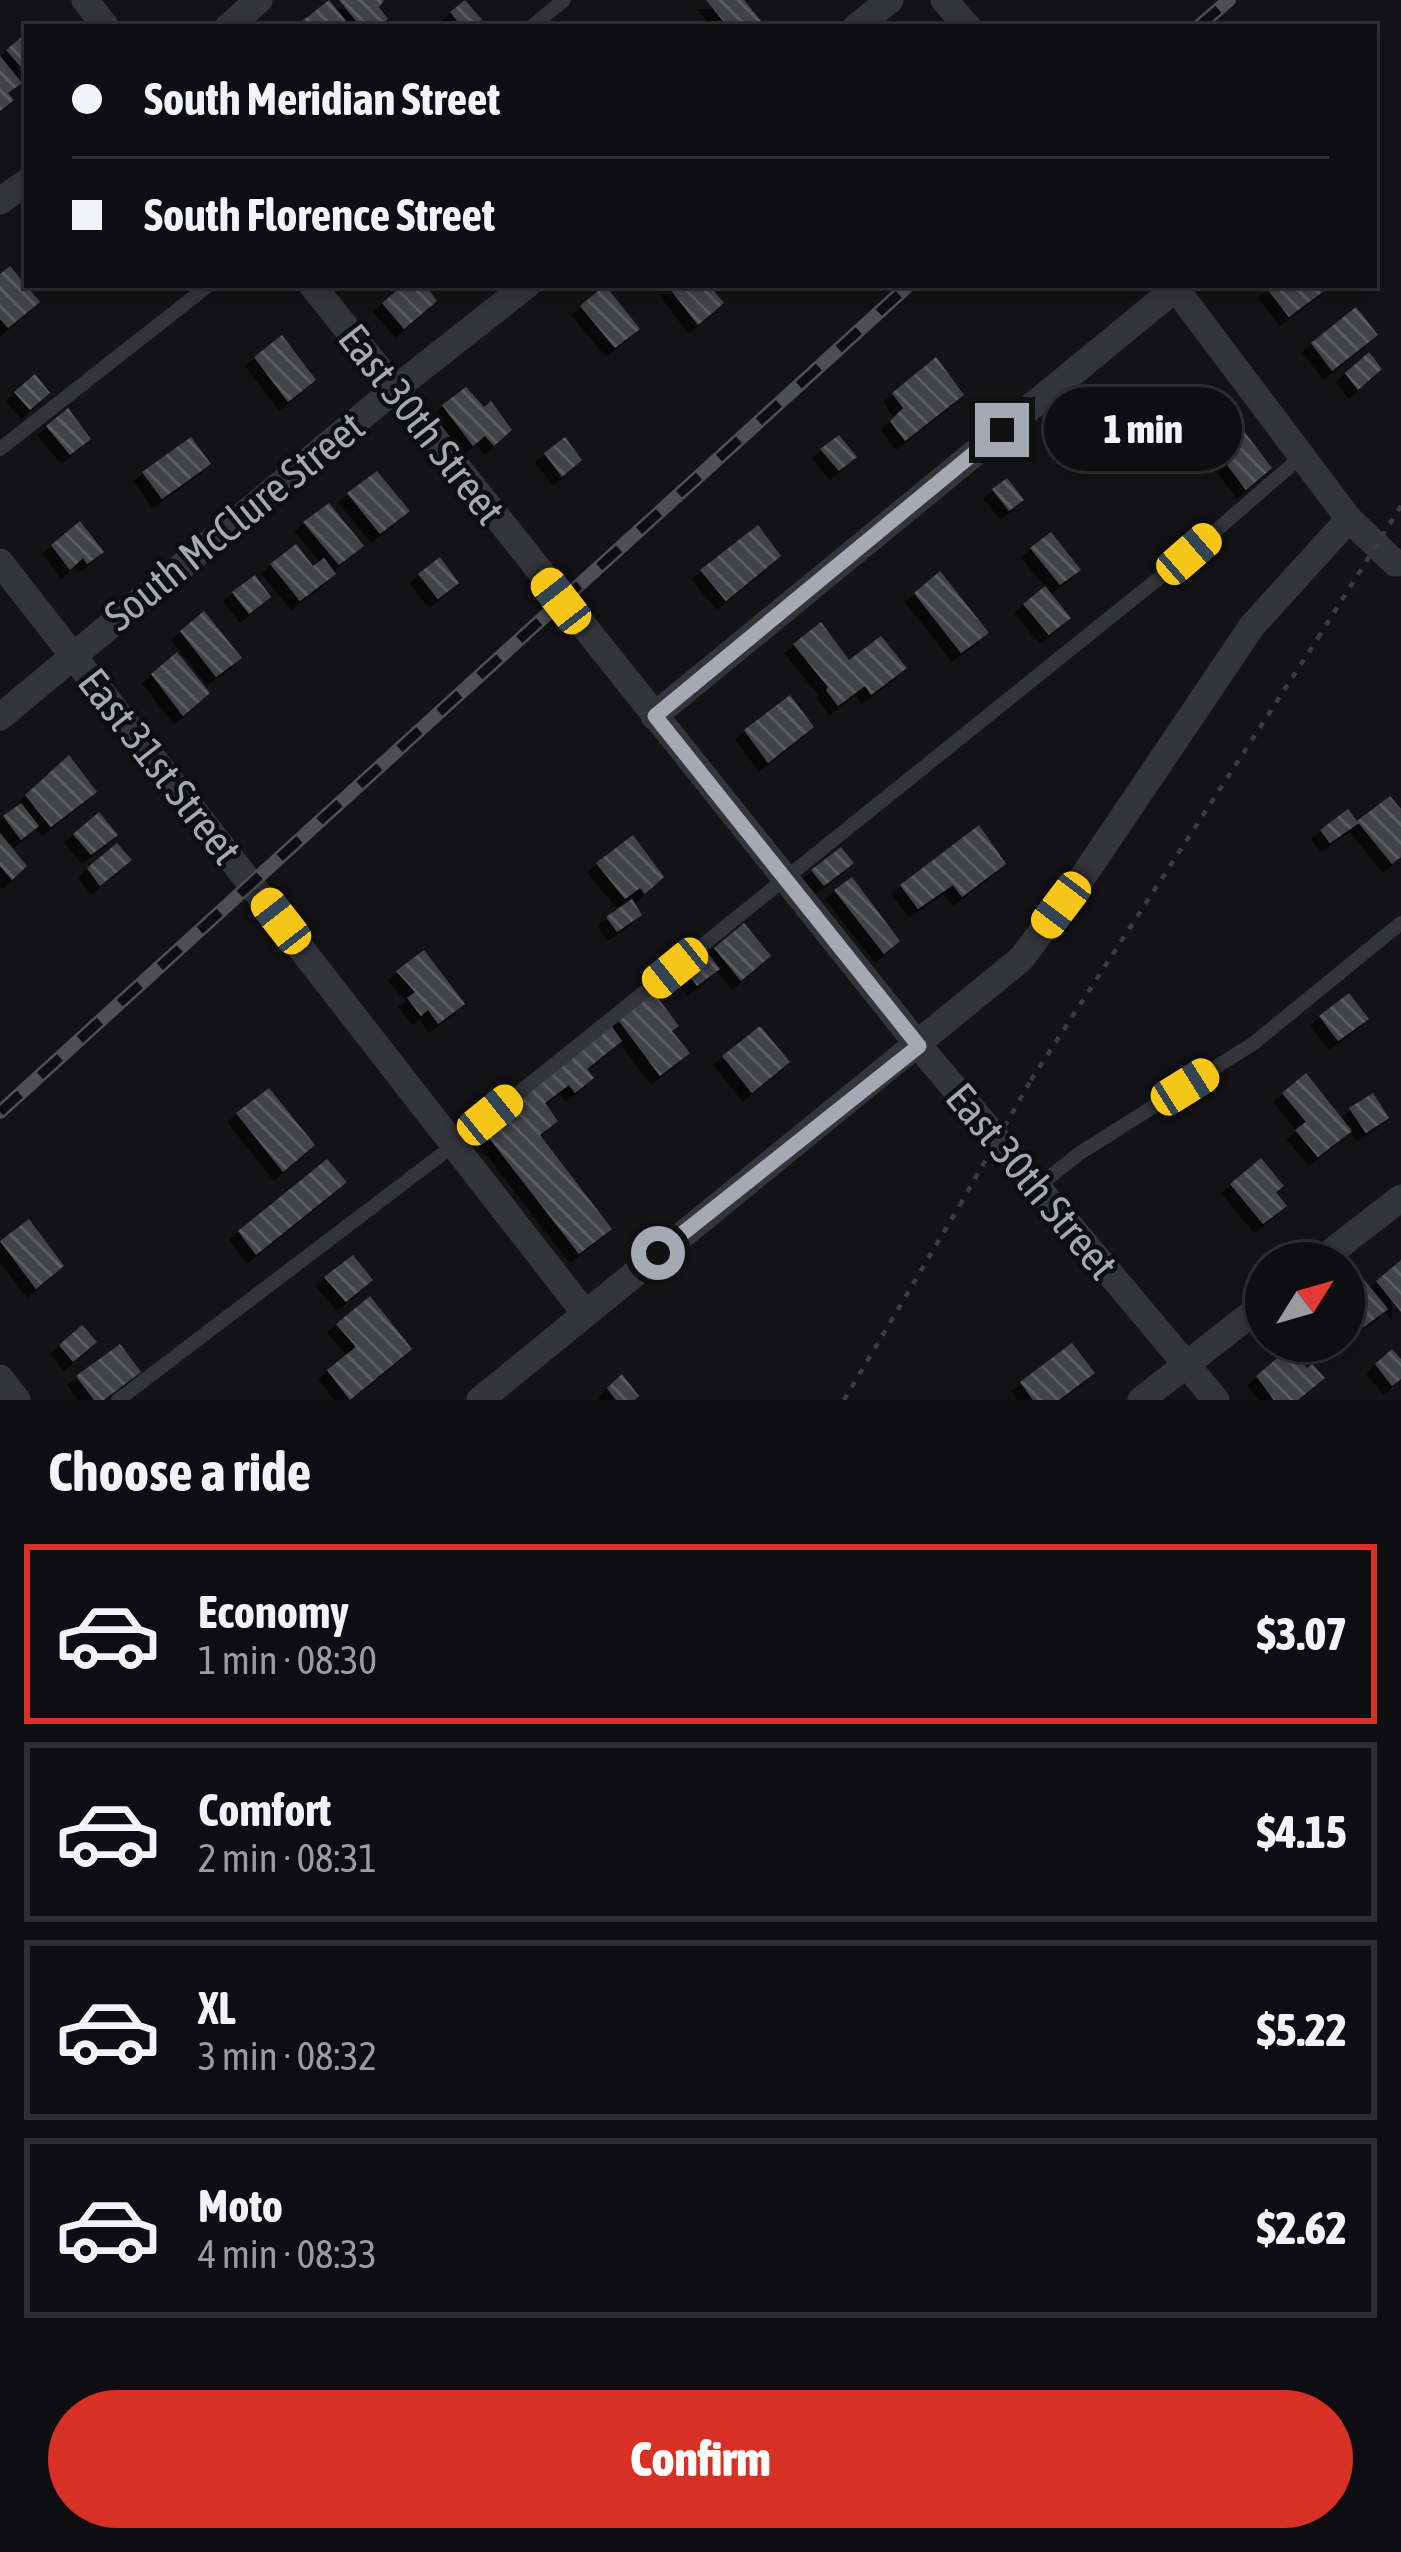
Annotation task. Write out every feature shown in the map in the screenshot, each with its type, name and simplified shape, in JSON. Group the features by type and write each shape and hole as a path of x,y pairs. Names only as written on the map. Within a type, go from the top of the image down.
{"street":[{"path":"85,0 104,24"},
{"path":"231,24 259,0"},
{"path":"860,24 890,0"},
{"path":"944,0 965,24"},
{"name":"East 30th Street","path":"314,288 919,1046 1216,1400"},
{"name":"South McClure Street","path":"0,717 523,288"},
{"path":"655,716 1172,288"},
{"path":"1176,288 1349,519 1401,563"},
{"path":"480,1400 1021,959 1082,878 1252,626 1349,519"},
{"name":"East 31st Street","path":"0,562 584,1312"},
{"path":"1344,1242 1401,1198"},
{"path":"1141,1400 1245,1318"},
{"path":"0,1378 17,1400"}],"lane":[{"path":"535,24 564,0"},
{"path":"0,449 205,288"},
{"path":"118,1400 454,1145 1189,554 1302,456"},
{"path":"1037,1187 1080,1154 1254,1043 1401,923"}],"path":[{"path":"844,1400 1031,1080 1401,506"}],"building":[{"path":"329,0 349,24 303,24"},
{"path":"339,0 384,0 379,7 388,19 381,24 359,24"},
{"path":"465,0 484,22 460,24 450,12"},
{"path":"706,0 744,0 764,24 726,24"},
{"path":"24,35 24,71 6,50"},
{"path":"0,56 22,83 8,93 14,100 0,111"},
{"path":"10,266 40,302 8,328 0,319 0,274"},
{"path":"400,288 427,288 437,301 404,329 382,303"},
{"path":"607,288 640,329 615,348 580,306"},
{"path":"669,288 712,288 724,303 698,325"},
{"path":"1268,288 1328,288 1289,317"},
{"path":"1356,307 1378,335 1332,371 1311,343"},
{"path":"282,335 316,380 288,402 254,357"},
{"path":"1369,352 1382,369 1358,390 1345,373"},
{"path":"936,357 964,395 905,441 890,421 903,408 892,393"},
{"path":"35,374 50,393 30,410 14,392"},
{"path":"466,387 484,407 491,401 512,430 494,446 485,436 473,446 442,405"},
{"path":"1212,389 1272,468 1246,490 1185,409"},
{"path":"68,408 91,439 70,455 46,426"},
{"path":"839,435 857,457 839,471 820,449"},
{"path":"191,437 211,464 162,499 142,472"},
{"path":"565,437 582,460 562,477 544,453"},
{"path":"377,471 410,511 380,534 347,493"},
{"path":"1007,478 1024,500 1009,511 992,489"},
{"path":"329,503 364,546 339,565 303,522"},
{"path":"80,521 104,552 87,564 83,558 70,570 51,545"},
{"path":"758,525 781,556 726,601 700,570"},
{"path":"1051,532 1081,570 1060,585 1030,548"},
{"path":"296,544 313,566 324,558 336,574 300,601 270,564"},
{"path":"440,557 459,583 438,599 418,574"},
{"path":"940,571 989,633 961,653 914,593"},
{"path":"255,575 271,597 249,614 232,592"},
{"path":"1045,586 1071,618 1049,635 1023,604"},
{"path":"204,611 242,658 216,677 180,631"},
{"path":"821,622 849,660 881,636 907,668 871,695 865,686 838,706 793,644"},
{"path":"177,652 210,693 183,716 151,674"},
{"path":"790,695 814,727 768,763 744,730"},
{"path":"69,755 97,792 51,827 25,795"},
{"path":"1390,796 1401,809 1401,857 1392,864 1359,823 1330,843 1320,830 1348,809 1357,821"},
{"path":"21,803 39,826 21,840 3,816"},
{"path":"99,812 118,835 91,855 73,834"},
{"path":"979,825 1006,864 962,897 953,885 918,909 900,885"},
{"path":"0,833 27,866 12,880 0,866"},
{"path":"633,835 664,877 645,894 640,888 625,899 596,863"},
{"path":"117,843 132,860 100,886 87,868"},
{"path":"841,847 854,863 824,886 811,870"},
{"path":"852,877 900,941 884,954 834,890"},
{"path":"632,899 642,915 617,932 606,917"},
{"path":"744,923 771,956 741,981 714,948"},
{"path":"704,948 720,969 697,986 682,965"},
{"path":"424,950 465,1004 438,1024 428,1010 421,1016 407,998 415,992 396,971"},
{"path":"652,990 679,1026 672,1031 690,1053 660,1076 616,1017"},
{"path":"1349,993 1369,1019 1338,1041 1319,1016"},
{"path":"610,1024 622,1041 587,1069 594,1078 575,1093 569,1085 545,1103 558,1121 540,1135 612,1229 579,1254 479,1125"},
{"path":"760,1026 790,1062 752,1093 722,1056"},
{"path":"1306,1073 1352,1131 1318,1157 1295,1130 1306,1122 1282,1093"},
{"path":"269,1088 315,1145 283,1172 236,1113"},
{"path":"1373,1093 1389,1118 1366,1133 1349,1108"},
{"path":"1261,1158 1284,1186 1276,1192 1287,1206 1263,1224 1230,1184"},
{"path":"327,1159 347,1182 256,1255 238,1231"},
{"path":"29,1219 64,1266 36,1289 0,1241"},
{"path":"353,1255 373,1280 346,1302 324,1277"},
{"path":"1401,1260 1401,1312 1376,1281"},
{"path":"1365,1281 1388,1309 1365,1326"},
{"path":"370,1296 412,1349 350,1400 327,1370 356,1347 336,1324"},
{"path":"82,1325 97,1342 73,1362 59,1345"},
{"path":"1072,1343 1095,1373 1059,1400 1033,1400 1020,1382"},
{"path":"120,1344 141,1372 104,1400 94,1400 76,1376"},
{"path":"1392,1349 1401,1359 1401,1379 1392,1386 1375,1364"},
{"path":"1272,1362 1302,1362 1307,1368 1312,1364 1325,1378 1298,1400 1274,1400 1256,1376"},
{"path":"622,1374 639,1396 635,1400 616,1400 607,1388"}],"railway":[{"path":"1201,24 1229,0"},
{"path":"0,1112 906,288"}],"route":[{"path":"658,1253 919,1046 655,716 1002,430"}]}
